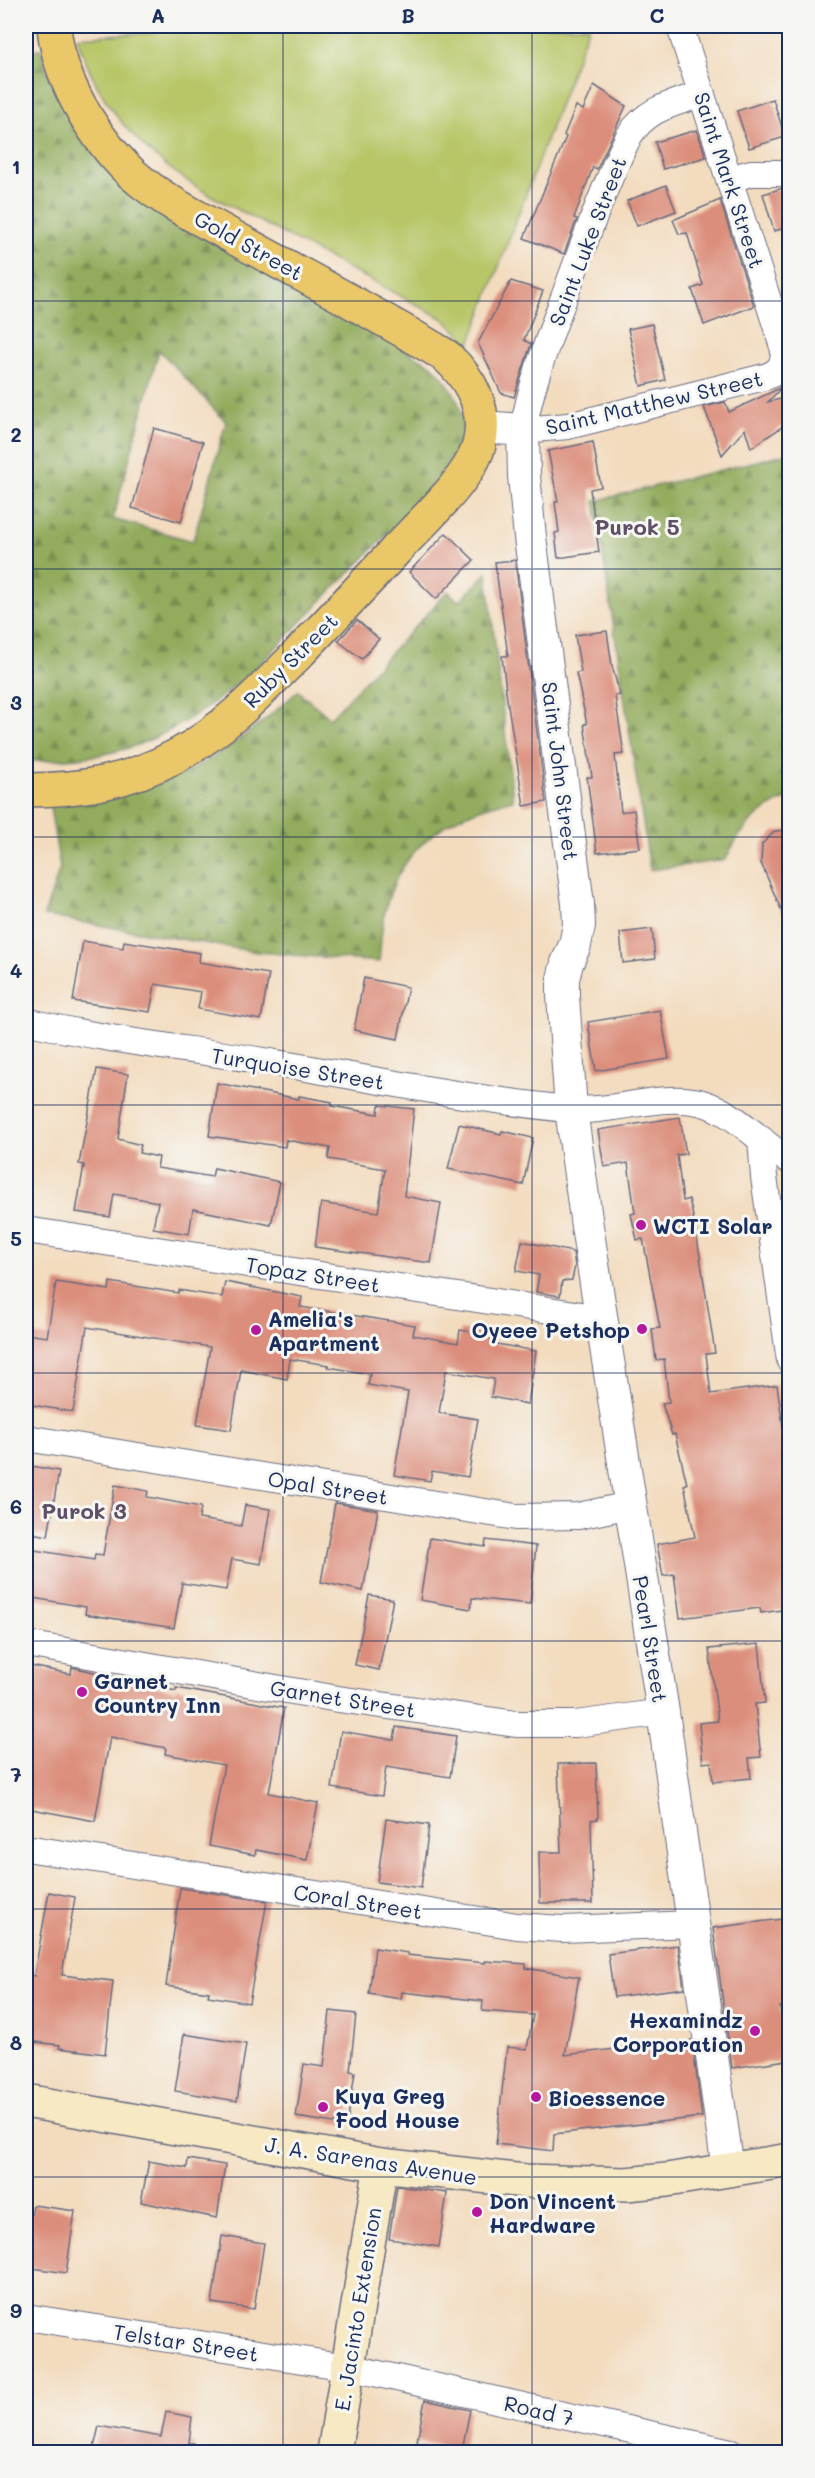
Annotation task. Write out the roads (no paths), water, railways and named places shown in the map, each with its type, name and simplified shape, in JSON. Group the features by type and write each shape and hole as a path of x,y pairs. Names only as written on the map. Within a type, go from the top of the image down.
{"main road":[{"name":"Gold Street","path":"54,26 61,62 71,86 98,134 125,167 177,205 446,356 461,370 472,387 479,405 482,427"},
{"name":"Ruby Street","path":"26,790 86,788 118,780 179,754 212,733 284,668 443,500 471,462 479,446 482,427"},
{"name":"J. A. Sarenas Avenue","path":"26,2101 381,2165 495,2178 575,2184 626,2184 668,2180 789,2160"},
{"name":"E. Jacinto Extension","path":"333,2452 381,2165"}],"street":[{"name":"Saint Mark Street","path":"681,30 784,350 782,366"},
{"name":"Saint Luke Street","path":"523,430 528,398 539,362 593,221 629,136 638,122 650,113 702,94"},
{"path":"729,179 751,174 789,173"},
{"name":"Saint Matthew Street","path":"523,430 568,426 768,376 776,373 782,366"},
{"path":"482,427 523,430"},
{"name":"Saint John Street","path":"523,430 525,501 578,904 579,925 575,945 563,979 571,1110"},
{"name":"Turquoise Street","path":"26,1021 93,1036 276,1063 470,1097 571,1110 603,1109 680,1100 699,1102 736,1120 789,1161"},
{"name":"Pearl Street","path":"571,1110 663,1712 728,2169"},
{"path":"761,1139 764,1177 787,1330 789,1361"},
{"name":"Topaz Street","path":"26,1230 601,1318"},
{"name":"Opal Street","path":"26,1438 506,1516 548,1518 578,1516 630,1505"},
{"name":"Garnet Street","path":"26,1644 338,1699 516,1724 576,1724 663,1712"},
{"name":"Coral Street","path":"26,1848 517,1926 563,1929 693,1924"},
{"name":"Telstar Street","path":"26,2317 347,2367"},
{"name":"Road 7","path":"347,2367 731,2452"}],"place":[{"name":"WCTI Solar","path":"641,1225"},
{"name":"Oyeee Petshop","path":"642,1329"},
{"name":"Amelia's Apartment","path":"256,1330"},
{"name":"Garnet Country Inn","path":"82,1692"},
{"name":"Hexamindz Corporation","path":"755,2031"},
{"name":"Bioessence","path":"536,2097"},
{"name":"Kuya Greg Food House","path":"323,2107"},
{"name":"Don Vincent Hardware","path":"477,2212"}],"district":[{"name":"Purok 5","path":"637,526"},
{"name":"Purok 3","path":"84,1510"}]}
